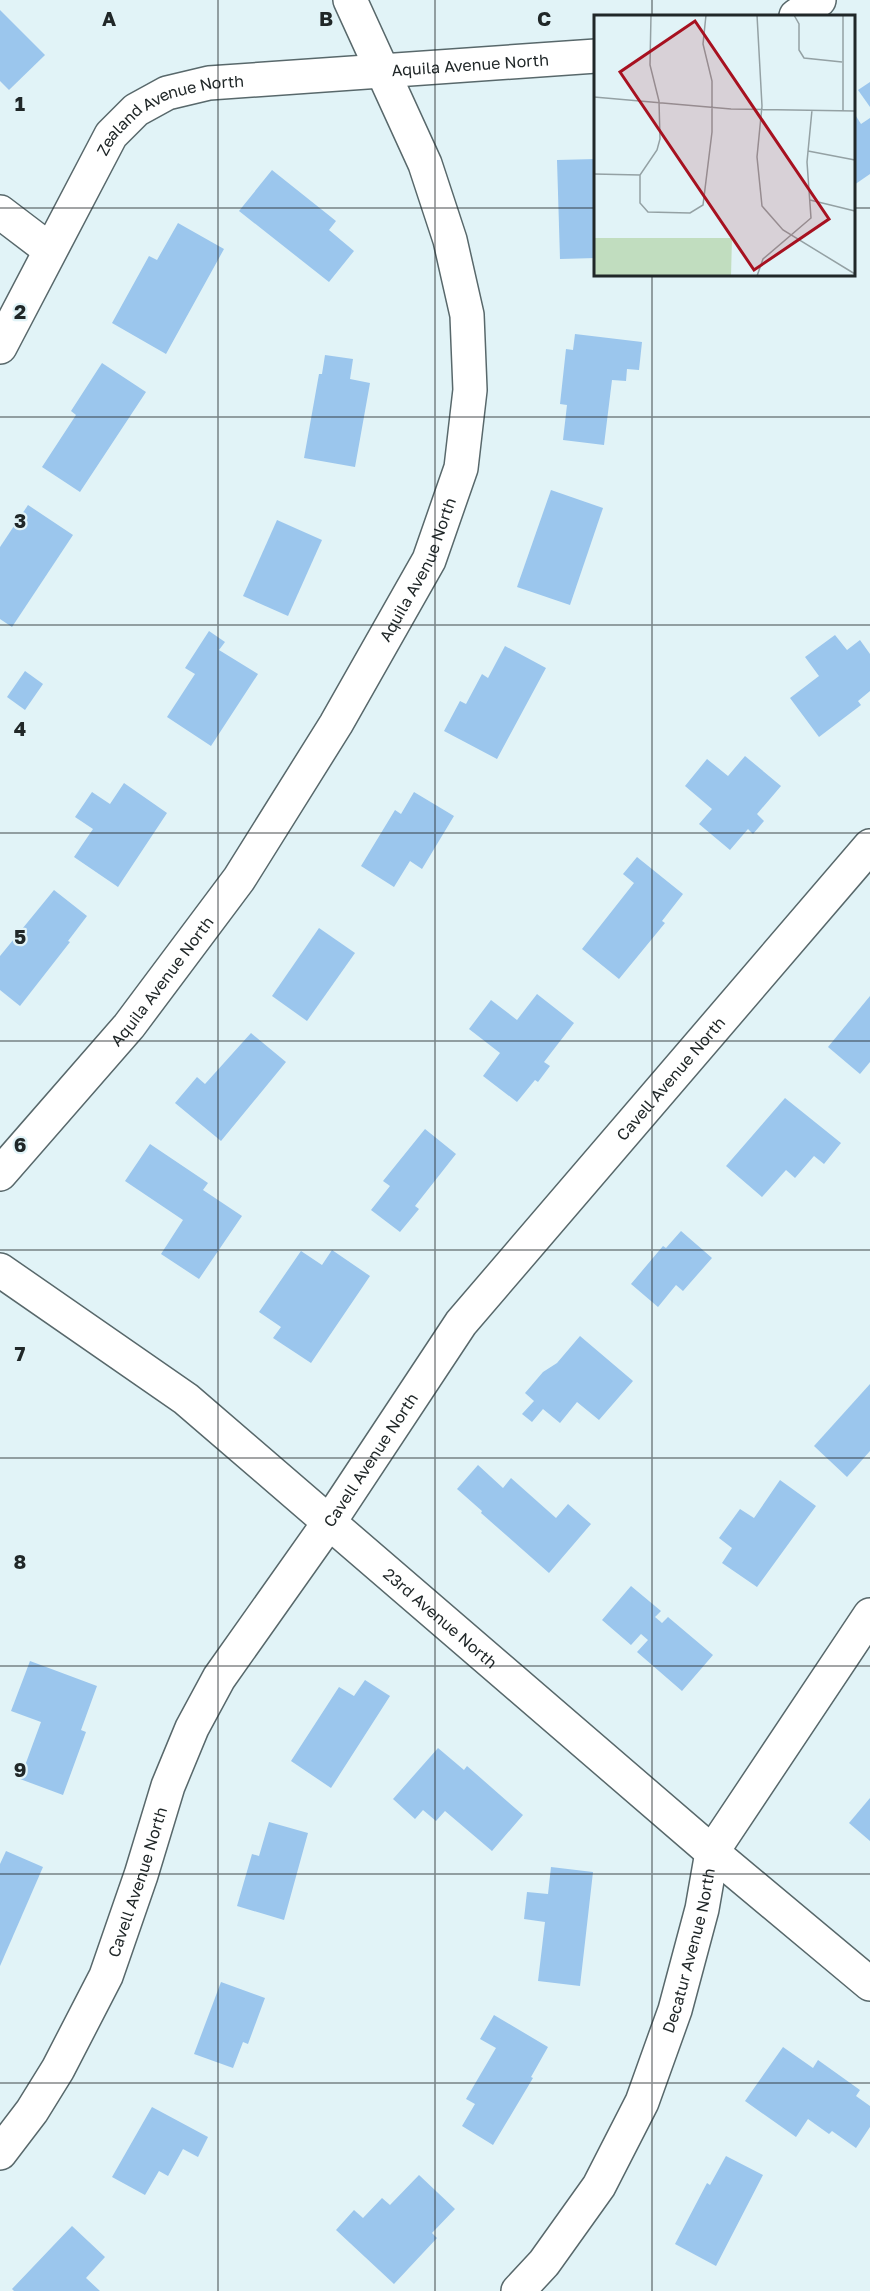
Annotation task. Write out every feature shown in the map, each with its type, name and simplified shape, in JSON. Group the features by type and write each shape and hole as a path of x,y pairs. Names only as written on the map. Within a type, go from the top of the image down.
{"street":[{"path":"350,0 382,71"},
{"path":"797,15 819,0"},
{"name":"Aquila Avenue North","path":"0,1174 129,1026 239,879 336,724 429,560 454,489 461,468 470,390 467,315 450,240 425,164 382,71 594,56"},
{"name":"Zealand Avenue North","path":"0,347 111,135 136,110 167,93 209,83 382,71"},
{"path":"0,212 50,250"},
{"name":"Cavell Avenue North","path":"0,2153 32,2111 58,2069 106,1976 141,1875 168,1786 192,1728 219,1678 330,1521 461,1323 870,846"},
{"name":"23rd Avenue North","path":"0,1270 186,1399 712,1852 870,1984"},
{"name":"Decatur Avenue North","path":"518,2291 544,2263 599,2186 642,2102 675,2010 702,1910 712,1852 870,1615"}],"building":[{"path":"0,10 45,55 9,90 0,81"},
{"path":"870,82 870,107 858,90"},
{"path":"855,115 861,124 870,118 870,174 855,184"},
{"path":"594,159 594,258 560,259 557,160"},
{"path":"272,170 336,221 329,230 354,251 329,282 239,211"},
{"path":"178,223 224,249 166,354 112,323 149,256 157,260"},
{"path":"575,334 642,342 639,370 627,369 626,381 612,380 604,445 563,440 567,405 560,404 566,349 573,350"},
{"path":"325,355 353,359 350,379 370,383 355,467 304,458 319,374 322,374"},
{"path":"102,363 146,392 80,492 42,467 76,415 71,411"},
{"path":"551,490 603,508 570,605 517,587"},
{"path":"28,505 73,535 12,627 0,619 0,547"},
{"path":"277,520 322,540 288,616 243,596"},
{"path":"209,631 225,642 219,650 258,674 211,746 167,717 195,674 185,668"},
{"path":"835,635 847,650 860,640 870,654 870,691 858,701 861,705 819,737 790,698 819,676 805,657"},
{"path":"505,646 546,668 497,759 444,731 460,701 466,704 482,674 488,678"},
{"path":"25,671 43,684 25,710 7,697"},
{"path":"745,756 781,786 757,814 764,821 753,834 748,829 730,850 699,824 712,809 685,786 707,759 728,776"},
{"path":"124,783 167,813 118,887 74,857 93,829 75,817 92,792 110,804"},
{"path":"414,792 454,816 422,869 410,861 394,887 361,866 395,810 401,814"},
{"path":"637,857 683,894 662,921 665,923 619,979 582,949 634,883 623,874"},
{"path":"54,890 87,916 68,941 70,942 20,1006 0,990 0,956"},
{"path":"319,928 355,953 307,1021 272,996"},
{"path":"537,994 574,1023 544,1062 550,1066 538,1082 535,1080 517,1102 483,1076 500,1053 469,1029 491,1000 517,1020"},
{"path":"870,996 870,1062 860,1074 828,1047"},
{"path":"251,1033 286,1062 221,1141 175,1103 197,1077 205,1084"},
{"path":"785,1098 841,1143 824,1164 814,1156 795,1178 786,1170 762,1197 726,1166"},
{"path":"425,1129 456,1154 415,1206 419,1209 400,1232 371,1210 390,1186 383,1181"},
{"path":"150,1144 208,1183 203,1190 242,1216 199,1279 161,1254 183,1220 125,1181"},
{"path":"681,1231 712,1258 683,1291 676,1285 658,1307 631,1284 663,1246 666,1248"},
{"path":"332,1250 370,1276 311,1363 273,1338 281,1327 259,1312 301,1251 322,1265"},
{"path":"580,1336 633,1381 599,1420 577,1402 560,1423 543,1409 532,1422 522,1414 534,1401 525,1393 543,1372 557,1363"},
{"path":"870,1384 870,1451 847,1477 814,1446"},
{"path":"478,1465 503,1488 511,1478 556,1518 568,1504 591,1524 549,1573 457,1489"},
{"path":"780,1480 816,1506 757,1587 722,1563 732,1548 719,1538 740,1509 754,1518"},
{"path":"631,1586 661,1611 655,1617 662,1623 668,1617 713,1655 682,1691 637,1652 648,1640 641,1634 631,1645 602,1620"},
{"path":"30,1661 97,1686 81,1730 86,1732 63,1795 20,1779 41,1722 11,1711"},
{"path":"365,1680 390,1696 331,1788 291,1761 339,1687 354,1696"},
{"path":"438,1748 464,1770 467,1766 523,1815 492,1851 445,1811 436,1821 423,1810 415,1819 393,1799"},
{"path":"870,1798 870,1841 849,1823"},
{"path":"269,1822 308,1833 284,1920 237,1906 252,1854 259,1856"},
{"path":"6,1851 43,1867 0,1966 0,1864"},
{"path":"551,1867 593,1872 580,1986 538,1981 545,1922 524,1919 527,1892 548,1894"},
{"path":"221,1982 265,1998 248,2044 243,2042 233,2068 194,2054"},
{"path":"494,2015 548,2047 531,2077 533,2078 493,2145 462,2126 475,2104 466,2099 496,2048 480,2039"},
{"path":"783,2047 813,2068 818,2060 860,2090 856,2096 870,2106 870,2127 856,2148 832,2131 829,2134 808,2119 796,2137 745,2101"},
{"path":"152,2107 208,2137 198,2157 183,2149 168,2176 159,2171 145,2195 112,2177"},
{"path":"726,2156 763,2175 716,2266 675,2244 707,2183 710,2185"},
{"path":"419,2175 455,2209 432,2233 437,2238 394,2284 336,2230 354,2210 363,2218 382,2198 390,2205"},
{"path":"72,2226 105,2257 86,2278 100,2291 14,2291 12,2289"}]}
